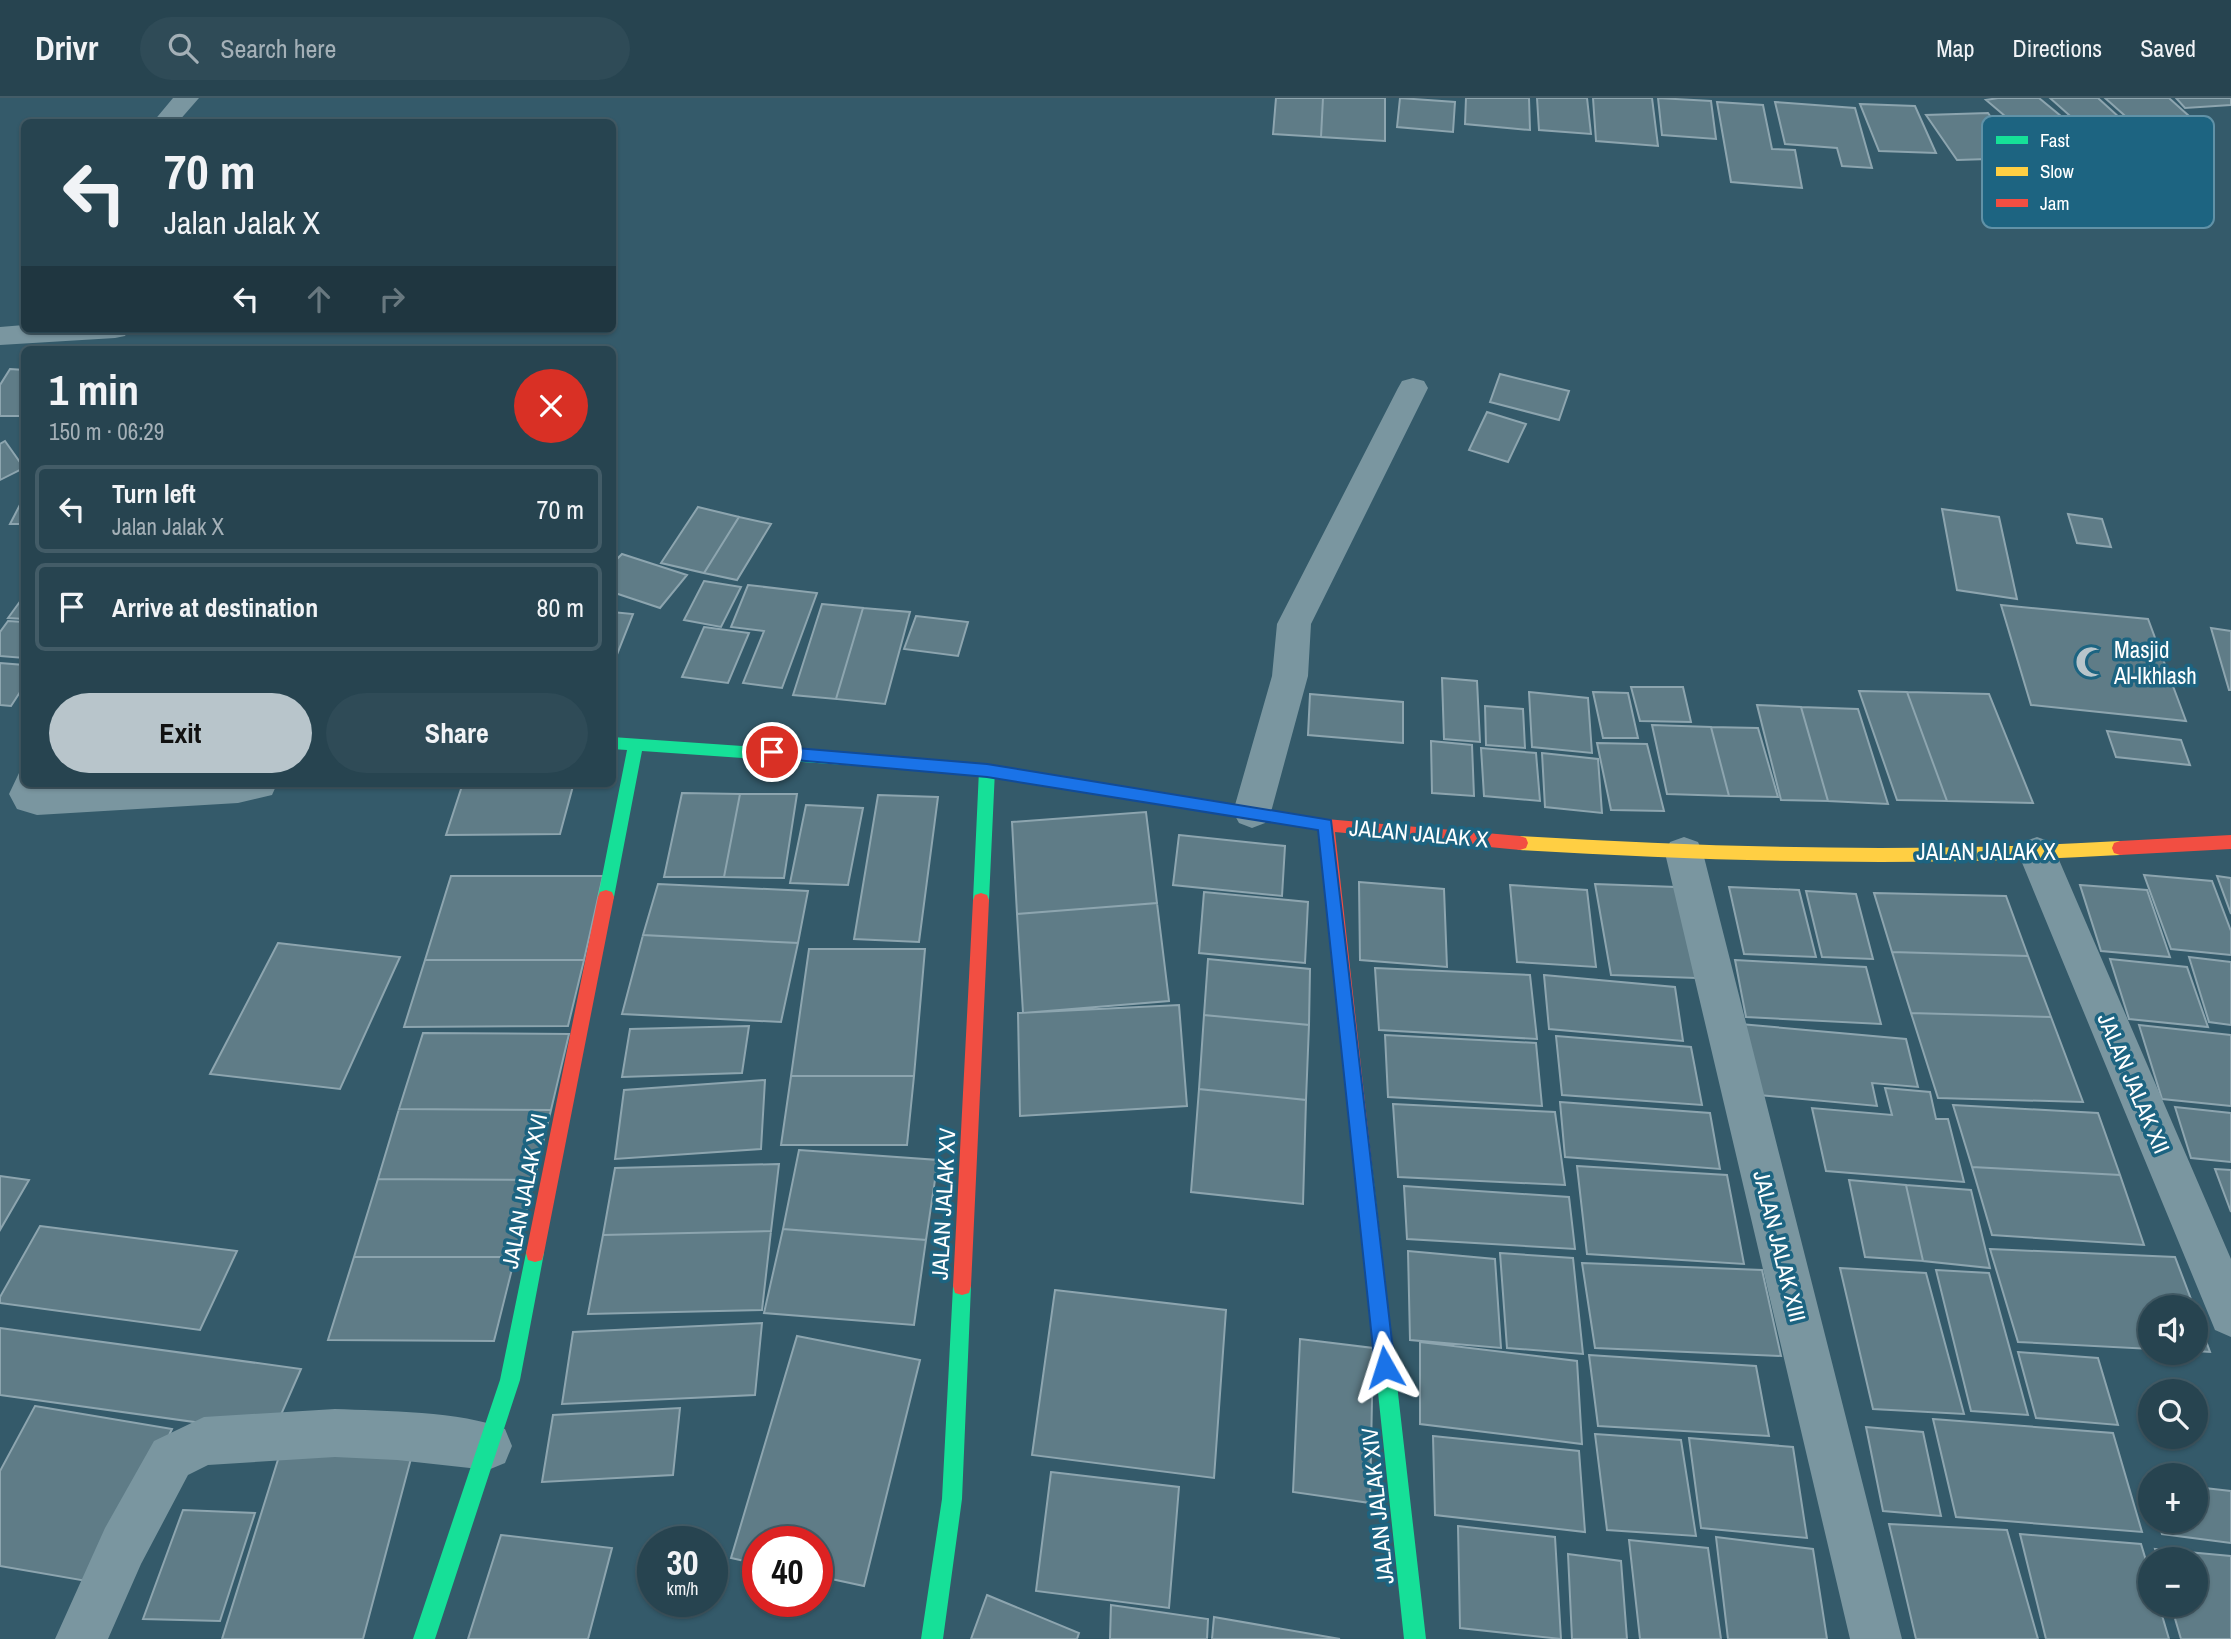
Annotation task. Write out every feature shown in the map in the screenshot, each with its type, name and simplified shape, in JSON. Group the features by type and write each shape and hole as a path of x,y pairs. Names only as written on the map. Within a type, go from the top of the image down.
{"street":[{"path":"167,119 187,98"},
{"path":"0,335 38,333"},
{"path":"1252,811 1290,676 1294,624 1413,388"},
{"name":"JALAN JALAK X","path":"616,743 987,770 1326,825 1541,845 1684,853 2036,853 2231,842"},
{"name":"JALAN JALAK XVI","path":"424,1639 510,1380 636,744"},
{"name":"JALAN JALAK XV","path":"932,1639 952,1499 987,770"},
{"path":"34,792 243,787"},
{"name":"JALAN JALAK XIV","path":"1326,825 1415,1639"},
{"name":"JALAN JALAK XIII","path":"1684,853 1876,1639"},
{"name":"JALAN JALAK XII","path":"2036,853 2231,1314"},
{"path":"81,1639 123,1546 171,1458 204,1441 335,1433 397,1436 488,1446"}],"building":[{"path":"1276,98 1323,98 1321,137 1273,134"},
{"path":"1323,98 1385,98 1385,141 1321,137"},
{"path":"1400,98 1455,102 1453,132 1397,127"},
{"path":"1466,98 1529,98 1530,130 1465,124"},
{"path":"1537,98 1587,98 1591,134 1539,130"},
{"path":"1593,98 1652,98 1658,146 1596,141"},
{"path":"1658,98 1711,101 1716,139 1662,135"},
{"path":"2039,98 2061,116 2005,116 1986,100"},
{"path":"2050,98 2098,98 2118,116 2070,116"},
{"path":"2105,98 2169,98 2189,116 2125,116"},
{"path":"2176,98 2231,98 2231,105 2185,108"},
{"path":"1717,102 1763,105 1772,149 1795,150 1802,188 1731,182"},
{"path":"1775,102 1855,108 1872,168 1842,166 1837,148 1785,144"},
{"path":"1860,104 1915,106 1936,153 1879,151"},
{"path":"1988,113 1990,116 1982,116 1982,159 1957,160 1926,115"},
{"path":"10,369 21,370 21,416 0,416 0,385"},
{"path":"1500,374 1569,391 1559,420 1490,402"},
{"path":"1487,412 1526,424 1508,462 1469,450"},
{"path":"5,441 21,464 21,470 0,480 0,444"},
{"path":"21,503 21,524 10,524"},
{"path":"698,507 739,517 704,573 661,563"},
{"path":"1942,509 1999,517 2017,599 1957,590"},
{"path":"2068,514 2102,519 2111,547 2077,543"},
{"path":"739,517 771,524 737,580 704,573"},
{"path":"622,554 687,575 660,608 616,593 616,560"},
{"path":"704,581 741,587 721,627 684,620"},
{"path":"748,585 817,593 782,688 743,683 764,631 731,627"},
{"path":"21,600 21,619 8,618"},
{"path":"822,604 863,608 836,699 793,695"},
{"name":"Masjid Al-Ikhlash","path":"2001,605 2148,619 2186,721 2031,705"},
{"path":"863,608 910,612 885,704 836,699"},
{"path":"616,612 633,614 616,657"},
{"path":"916,616 968,622 958,656 904,649"},
{"path":"8,621 21,622 21,658 0,656 0,632"},
{"path":"704,627 749,633 728,683 682,677"},
{"path":"2211,628 2231,631 2231,690 2229,690"},
{"path":"0,663 21,665 21,691 11,706 0,705"},
{"path":"1442,678 1477,681 1480,742 1444,739"},
{"path":"1631,687 1683,687 1691,722 1640,721"},
{"path":"1859,691 1907,692 1947,801 1897,800"},
{"path":"1529,692 1588,698 1592,753 1532,747"},
{"path":"1593,692 1628,693 1638,738 1603,738"},
{"path":"1907,692 1989,694 2033,803 1947,801"},
{"path":"1310,694 1403,702 1403,743 1308,735"},
{"path":"1757,705 1801,707 1828,801 1781,800"},
{"path":"1485,706 1523,709 1525,748 1486,745"},
{"path":"1801,707 1858,709 1888,804 1828,801"},
{"path":"1652,725 1711,727 1729,796 1667,794"},
{"path":"1711,727 1758,728 1778,797 1729,796"},
{"path":"2107,731 2181,740 2190,765 2116,757"},
{"path":"1431,741 1472,745 1474,796 1432,793"},
{"path":"1597,743 1647,744 1664,811 1611,810"},
{"path":"1481,748 1536,753 1540,801 1484,796"},
{"path":"1542,753 1598,759 1602,813 1545,807"},
{"path":"462,787 573,787 560,834 446,835"},
{"path":"682,793 740,794 724,877 664,877"},
{"path":"740,794 797,794 784,878 724,877"},
{"path":"878,795 938,797 919,942 854,939"},
{"path":"806,805 863,808 848,885 790,883"},
{"path":"1146,812 1157,903 1017,914 1012,822"},
{"path":"1179,835 1285,846 1282,896 1173,885"},
{"path":"2144,875 2212,881 2231,931 2231,955 2171,949"},
{"path":"451,876 603,876 584,960 425,960"},
{"path":"2217,876 2231,878 2231,914"},
{"path":"1359,882 1444,889 1447,967 1360,960"},
{"path":"658,884 808,891 798,943 643,935"},
{"path":"1595,884 1676,887 1696,978 1611,975"},
{"path":"1510,885 1587,890 1596,967 1517,962"},
{"path":"2080,885 2147,890 2170,957 2101,951"},
{"path":"1729,887 1799,890 1816,957 1744,954"},
{"path":"1806,891 1856,894 1873,959 1822,957"},
{"path":"1204,892 1308,902 1305,963 1199,953"},
{"path":"1874,893 2006,896 2028,956 1892,952"},
{"path":"1157,903 1169,1001 1023,1013 1017,914"},
{"path":"643,935 798,943 781,1022 622,1014"},
{"path":"278,943 400,957 340,1089 210,1074"},
{"path":"809,949 925,949 914,1076 791,1076"},
{"path":"1892,952 2028,956 2051,1017 1911,1013"},
{"path":"2189,957 2231,962 2231,1025 2209,1022"},
{"path":"1208,959 1310,969 1309,1025 1204,1015"},
{"path":"2110,959 2187,967 2208,1027 2129,1019"},
{"path":"425,960 584,960 568,1026 404,1027"},
{"path":"1735,960 1866,967 1881,1024 1746,1017"},
{"path":"1375,968 1530,975 1537,1039 1379,1030"},
{"path":"1544,975 1675,987 1683,1041 1549,1029"},
{"path":"1179,1005 1187,1106 1020,1116 1018,1013"},
{"path":"1911,1013 2051,1017 2083,1102 1938,1098"},
{"path":"1204,1015 1309,1025 1306,1100 1199,1089"},
{"path":"1740,1024 1906,1039 1918,1087 1872,1083 1877,1106 1759,1095"},
{"path":"2139,1025 2231,1035 2231,1106 2162,1099"},
{"path":"749,1026 742,1073 622,1077 630,1029"},
{"path":"423,1033 569,1034 551,1110 399,1109"},
{"path":"1385,1035 1536,1043 1542,1106 1388,1097"},
{"path":"1556,1036 1691,1047 1702,1105 1562,1095"},
{"path":"791,1076 914,1076 907,1145 781,1145"},
{"path":"765,1080 761,1149 615,1159 624,1090"},
{"path":"1885,1088 1930,1092 1936,1119 1948,1119 1964,1182 1826,1171 1812,1108 1892,1115"},
{"path":"1199,1089 1306,1100 1303,1204 1191,1192"},
{"path":"1560,1102 1710,1113 1720,1169 1565,1157"},
{"path":"1393,1104 1555,1112 1565,1185 1398,1177"},
{"path":"1953,1105 2098,1113 2120,1175 1972,1167"},
{"path":"2175,1107 2231,1113 2231,1162 2191,1158"},
{"path":"399,1109 551,1110 534,1180 378,1179"},
{"path":"799,1150 938,1160 926,1240 783,1229"},
{"path":"779,1164 771,1231 603,1235 615,1168"},
{"path":"1577,1166 1727,1175 1744,1264 1587,1254"},
{"path":"1972,1167 2120,1175 2144,1245 1992,1235"},
{"path":"2215,1169 2231,1170 2231,1212"},
{"path":"0,1176 29,1180 0,1230"},
{"path":"378,1179 534,1180 515,1257 354,1257"},
{"path":"1849,1180 1906,1185 1923,1261 1865,1257"},
{"path":"1906,1185 1971,1190 1990,1268 1923,1261"},
{"path":"1404,1186 1569,1197 1575,1249 1407,1239"},
{"path":"40,1226 237,1251 200,1330 0,1303 0,1297"},
{"path":"783,1229 926,1240 914,1325 764,1313"},
{"path":"771,1231 762,1310 588,1314 603,1235"},
{"path":"1990,1249 2175,1257 2189,1295 2138,1295 2138,1348 2018,1342"},
{"path":"1408,1251 1495,1259 1501,1348 1410,1340"},
{"path":"1500,1253 1573,1258 1583,1354 1507,1348"},
{"path":"354,1257 515,1257 494,1341 328,1340"},
{"path":"1582,1263 1762,1270 1781,1356 1595,1348"},
{"path":"1840,1268 1926,1273 1964,1414 1873,1409"},
{"path":"1936,1270 1989,1273 2028,1415 1971,1411"},
{"path":"1055,1290 1226,1310 1214,1478 1032,1455"},
{"path":"762,1323 755,1395 562,1404 573,1332"},
{"path":"0,1328 301,1369 273,1433 0,1395"},
{"path":"797,1336 920,1360 864,1586 833,1579 833,1526 742,1526 742,1560 731,1558"},
{"path":"1300,1339 1373,1348 1370,1503 1293,1492"},
{"path":"1420,1342 1577,1361 1582,1444 1420,1424"},
{"path":"2018,1352 2098,1358 2118,1425 2036,1418"},
{"path":"1589,1355 1756,1366 1769,1436 1598,1426"},
{"path":"35,1406 172,1429 98,1583 0,1566 0,1471"},
{"path":"680,1408 673,1475 542,1482 553,1415"},
{"path":"1933,1419 2113,1433 2138,1518 2138,1532 1956,1517"},
{"path":"1866,1427 1923,1432 1941,1516 1883,1511"},
{"path":"1595,1434 1681,1440 1696,1536 1607,1530"},
{"path":"1433,1436 1579,1451 1585,1532 1435,1515"},
{"path":"1689,1438 1793,1447 1807,1538 1701,1528"},
{"path":"281,1450 413,1451 363,1639 222,1639"},
{"path":"1051,1472 1179,1487 1169,1608 1036,1591"},
{"path":"2208,1488 2231,1491 2231,1543 2162,1534 2208,1533"},
{"path":"183,1510 255,1513 220,1621 143,1619"},
{"path":"1889,1524 2007,1530 2038,1639 1916,1639"},
{"path":"1458,1526 1555,1537 1561,1639 1460,1628"},
{"path":"2020,1534 2141,1544 2142,1547 2138,1547 2138,1617 2163,1617 2169,1639 2046,1639"},
{"path":"501,1535 612,1548 588,1639 468,1639"},
{"path":"1716,1537 1813,1549 1827,1639 1728,1639"},
{"path":"1629,1540 1708,1548 1721,1639 1640,1639"},
{"path":"1568,1554 1621,1561 1627,1639 1572,1639"},
{"path":"2208,1554 2231,1556 2231,1639 2181,1639 2175,1617 2208,1617"},
{"path":"987,1595 1079,1633 1077,1639 971,1639"},
{"path":"1111,1605 1208,1619 1207,1639 1110,1639"},
{"path":"1214,1617 1340,1639 1212,1639"}],"traffic: fast":[{"path":"616,743 918,764"},
{"path":"606,897 636,743"},
{"path":"981,900 987,770"},
{"path":"1363,1165 1415,1639"},
{"path":"424,1639 510,1380 535,1253"},
{"path":"932,1639 952,1499 962,1286"}],"traffic: slow":[{"path":"1520,843 1684,853 2037,853 2120,848"}],"traffic: jam":[{"path":"918,764 987,770 1326,825 1520,843"},
{"path":"1326,825 1363,1165"},
{"path":"2120,848 2231,842"},
{"path":"535,1253 606,897"},
{"path":"962,1286 981,900"}],"place":[{"name":"Masjid Al-Ikhlash","path":"2091,662"}],"route":[{"path":"772,752 987,770 1326,825 1385,1367"}]}
